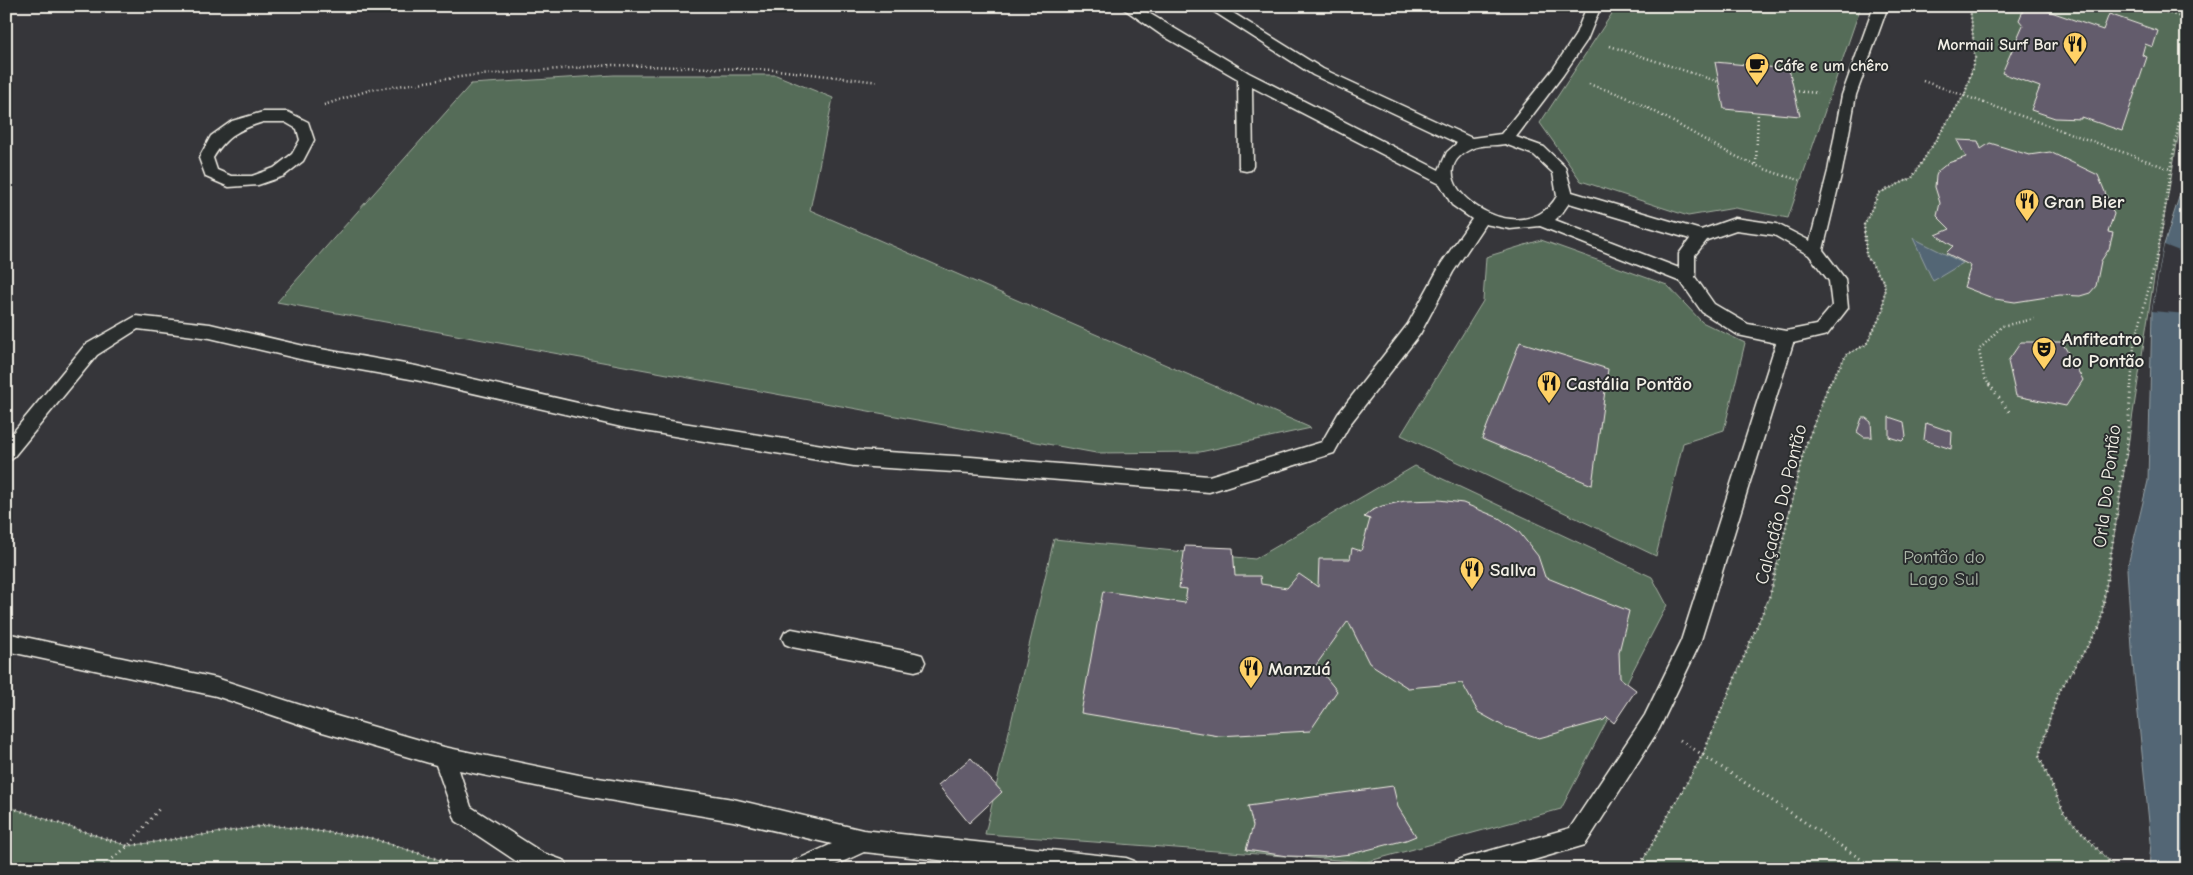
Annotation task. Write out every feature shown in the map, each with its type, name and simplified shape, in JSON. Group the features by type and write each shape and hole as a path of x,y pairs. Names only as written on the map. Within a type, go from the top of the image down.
{"lane":[{"path":"1127,6 1164,31 1290,103 1445,180"},
{"path":"1212,6 1318,72 1470,143"},
{"path":"1506,140 1582,37 1594,6"},
{"path":"1815,251 1834,171 1849,95 1881,6"},
{"path":"1245,77 1246,166"},
{"path":"263,117 288,117 303,126 307,140 298,157 279,172 253,181 229,182 211,174 206,158 216,140 237,125 263,117"},
{"path":"1506,140 1538,151 1560,171 1564,196 1556,210 1540,220 1512,224 1482,217 1457,201 1445,180 1446,165 1455,152 1470,143 1506,140"},
{"path":"1564,196 1701,236"},
{"path":"6,454 91,350 136,322 210,331 304,353 416,373 626,421 734,440 854,458 971,464 1209,484 1328,448 1344,419 1414,329 1447,268 1482,217"},
{"path":"1540,220 1687,278 1708,308 1744,330 1786,338 1821,330 1840,308 1837,279 1815,251 1776,230 1735,224 1701,236 1687,254 1687,278"},
{"path":"1464,869 1577,837 1652,722 1690,643 1786,338"},
{"path":"792,638 915,662"},
{"path":"6,642 216,687 319,721 444,757 579,785 732,810 863,841 1126,869"},
{"path":"444,757 463,814 537,862 557,869"},
{"path":"802,869 863,841"}],"path":[{"name":"Calçadão Do Pontão","path":"1638,869 1704,754 1770,595 1803,453 1828,386 1847,354 1866,345 1883,312 1885,284 1866,255 1864,225 1880,194 1912,178 1965,94 1975,58 1970,6"},
{"path":"2147,6 2187,20"},
{"path":"1582,37 1719,82"},
{"path":"288,117 370,90 467,76 613,66 777,70 878,82"},
{"name":"Orla Do Pontão","path":"2116,869 2064,813 2039,756 2057,695 2100,626 2127,446 2134,346 2158,252 2187,70"},
{"path":"1923,81 1965,94 2170,170"},
{"path":"1589,84 1628,98 1722,151 1786,177 1806,182"},
{"path":"1756,164 1758,112"},
{"path":"2158,252 2162,253"},
{"path":"2010,413 1984,378 1979,350 2002,326 2034,319"},
{"path":"1652,722 1704,754 1876,869"},
{"path":"6,806 128,846 270,825 371,838 446,862 458,869"},
{"path":"100,869 128,846 159,809"}],"green space":[{"path":"1617,6 1861,6 1788,218 1735,208 1688,216 1581,181 1540,123"},
{"name":"Pontão do Lago Sul","path":"1970,6 2187,6 2187,86 2158,252 2100,626 2057,695 2039,756 2064,813 2116,869 1638,869 1703,754 1770,595 1803,453 1828,386 1847,354 1866,345 1883,311 1885,284 1866,255 1864,225 1879,193 1912,178 1965,94 1975,58"},
{"path":"614,75 776,75 833,98 810,210 1311,428 1200,452 1096,453 277,302 471,84"},
{"path":"1541,240 1667,285 1702,322 1745,343 1724,430 1683,443 1656,556 1401,435 1483,301 1486,257"},
{"path":"1415,466 1652,577 1667,605 1561,809 1366,862 985,834 1054,539 1255,559"},
{"path":"6,806 128,846 270,825 371,838 446,862 458,869 6,869"}],"water":[{"path":"2187,172 2187,869 2149,869 2151,842 2133,664 2127,569 2148,481 2152,311 2164,245"},
{"path":"1913,238 1963,263 1933,281"}],"pier":[{"path":"2164,245 2187,254 2187,314 2152,311"}],"building":[{"name":"Mormaii Surf Bar","path":"2025,6 2034,6 2103,30 2109,14 2158,31 2153,47 2145,44 2142,55 2147,57 2122,131 2081,117 2081,119 2055,118 2031,110 2040,87 2002,73 2023,25 2019,20"},
{"name":"Cáfe e um chêro","path":"1715,62 1789,69 1800,116 1724,109"},
{"name":"Gran Bier","path":"1957,140 1978,141 1981,149 1990,143 2029,155 2050,152 2098,175 2114,214 2108,232 2113,233 2109,249 2101,261 2096,286 2090,293 2080,296 2060,295 2015,302 1995,299 1964,287 1971,266 1946,253 1953,246 1936,235 1950,229 1937,216 1940,203 1935,187 1936,176 1938,171 1948,163 1966,157"},
{"name":"Castália Pontão","path":"1520,342 1608,369 1592,485 1482,439"},
{"name":"Anfiteatro do Pontão","path":"2021,342 2062,342 2083,380 2066,406 2016,396 2008,361"},
{"path":"1889,417 1904,422 1906,437 1902,441 1889,437"},
{"path":"1862,418 1866,418 1871,422 1872,437 1864,437 1857,432"},
{"path":"1926,423 1952,432 1951,449 1924,440"},
{"path":"1439,500 1463,503 1499,518 1519,532 1538,556 1545,577 1629,611 1619,652 1620,678 1636,690 1614,723 1607,717 1604,720 1539,738 1503,726 1478,712 1462,683 1408,688 1369,663 1348,621 1316,665 1337,691 1310,731 1219,736 1081,713 1103,591 1185,603 1187,589 1179,588 1185,546 1233,548 1235,576 1260,576 1261,584 1287,588 1299,574 1318,587 1319,559 1350,559 1352,548 1361,551 1370,519 1364,517 1371,511 1382,506 1405,501"},
{"path":"971,758 1002,792 969,823 938,785"},
{"path":"1393,786 1398,807 1416,836 1351,854 1323,857 1287,856 1246,850 1253,826 1248,806"}],"place":[{"name":"Mormaii Surf Bar","path":"2075,65"},
{"name":"Cáfe e um chêro","path":"1757,86"},
{"name":"Gran Bier","path":"2027,222"},
{"name":"Anfiteatro do Pontão","path":"2044,370"},
{"name":"Castália Pontão","path":"1549,404"},
{"name":"Sallva","path":"1472,590"},
{"name":"Manzuá","path":"1251,689"}]}
